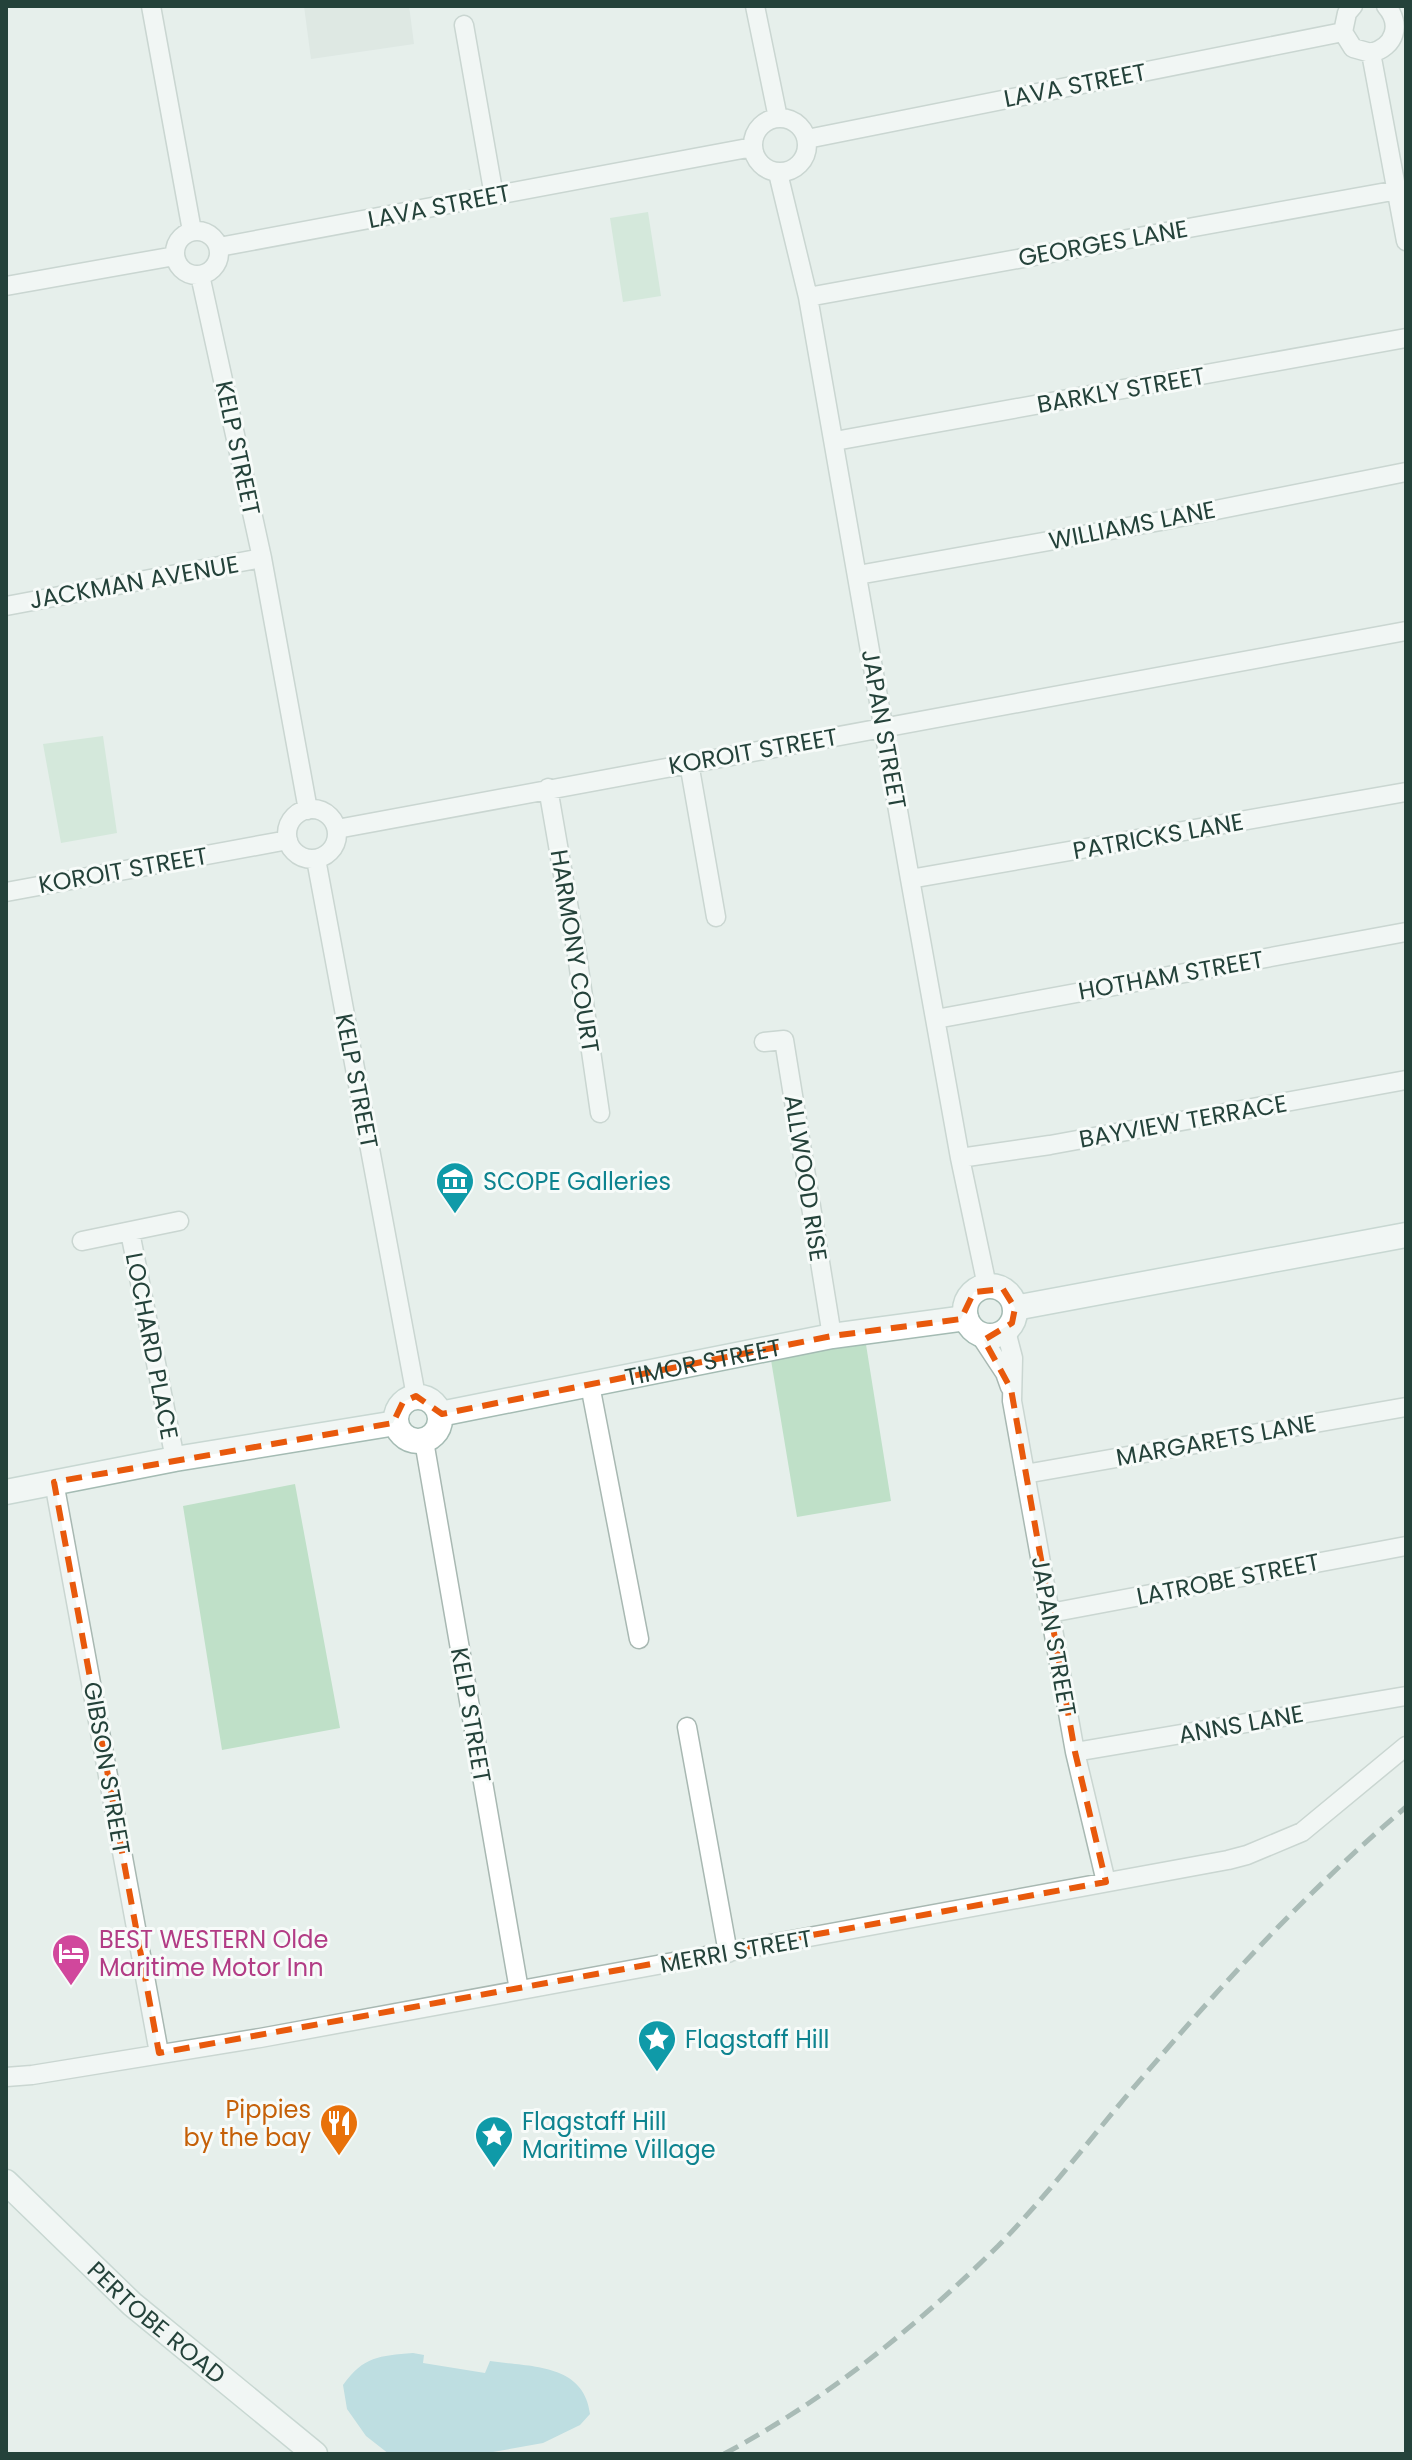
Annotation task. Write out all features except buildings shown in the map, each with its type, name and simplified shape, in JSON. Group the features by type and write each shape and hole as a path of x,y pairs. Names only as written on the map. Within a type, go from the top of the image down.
{"street":[{"path":"151,6 192,231"},
{"path":"755,6 778,118"},
{"path":"1353,6 1347,13 1343,32 1353,48 1371,53 1380,51 1392,39 1396,16"},
{"path":"464,25 494,196"},
{"name":"LAVA STREET","path":"807,139 1343,32"},
{"path":"1371,53 1406,241"},
{"path":"778,118 797,124 807,139 805,157 799,166 778,173 763,167 753,147 761,127 778,118"},
{"name":"LAVA STREET","path":"219,247 753,147"},
{"name":"JAPAN STREET","path":"778,173 808,297 960,1158 987,1286"},
{"name":"GEORGES LANE","path":"808,297 1398,190"},
{"path":"192,231 205,231 219,247 217,263 210,271 200,275 179,267 175,256 176,244 192,231"},
{"path":"6,286 175,256"},
{"name":"KELP STREET","path":"200,275 262,558 308,810"},
{"name":"BARKLY STREET","path":"835,441 1406,338"},
{"name":"WILLIAMS LANE","path":"858,575 1161,521 1406,472"},
{"name":"JACKMAN AVENUE","path":"6,606 262,558"},
{"name":"KOROIT STREET","path":"337,829 1406,631"},
{"path":"689,763 716,917"},
{"name":"HARMONY COURT","path":"548,788 600,1113"},
{"name":"PATRICKS LANE","path":"910,879 1406,792"},
{"path":"308,810 326,814 337,829 335,845 330,852 316,859 298,855 288,840 292,821 308,810"},
{"name":"KOROIT STREET","path":"6,892 288,840"},
{"name":"KELP STREET","path":"316,859 416,1396"},
{"name":"HOTHAM STREET","path":"936,1019 1406,932"},
{"name":"ALLWOOD RISE","path":"764,1042 784,1040 832,1336"},
{"name":"BAYVIEW TERRACE","path":"960,1158 1050,1145 1406,1080"},
{"path":"82,1241 179,1221"},
{"name":"LOCHARD PLACE","path":"130,1232 175,1459"},
{"path":"1015,1308 1406,1235"},
{"path":"987,1286 1003,1289 1015,1308 1012,1323 1006,1331 993,1336 973,1326 965,1309 974,1292 987,1286"},
{"name":"JAPAN STREET","path":"973,1326 1005,1373 1011,1389 1075,1752 1106,1882"},
{"name":"TIMOR STREET","path":"440,1414 832,1336 973,1326"},
{"name":"JAPAN STREET","path":"1006,1331 1013,1358 1011,1389"},
{"path":"590,1385 639,1639"},
{"path":"416,1396 434,1403 440,1414 439,1428 424,1441 409,1440 398,1430 396,1423 396,1415 403,1402 416,1396"},
{"name":"MARGARETS LANE","path":"1025,1474 1406,1407"},
{"path":"6,1492 175,1459 396,1423"},
{"name":"KELP STREET","path":"424,1441 519,1990"},
{"name":"GIBSON STREET","path":"54,1482 159,2053"},
{"name":"LATROBE STREET","path":"1050,1613 1406,1546"},
{"name":"ANNS LANE","path":"1075,1752 1406,1696"},
{"path":"687,1727 728,1953"},
{"name":"MERRI STREET","path":"6,2077 260,2038 1228,1860 1282,1842 1320,1819 1406,1746"},
{"name":"MERRI STREET","path":"6,2089 32,2075"},
{"name":"PERTOBE ROAD","path":"6,2182 132,2304 315,2454"}],"highlighted area":[{"path":"1003,1289 1015,1308 1012,1323 984,1340 1011,1389 1075,1752 1106,1882 159,2053 54,1482 393,1423 403,1402 416,1396 442,1414 832,1336 961,1319 974,1292"}],"shaded area":[{"path":"304,6 409,6 414,44 311,59"}],"green space":[{"path":"648,212 661,296 623,302 610,218"},
{"path":"103,736 117,833 61,843 43,744"},
{"path":"864,1332 891,1501 797,1517 769,1348"},
{"path":"295,1484 340,1728 222,1750 183,1506"}],"water":[{"path":"413,2353 424,2355 423,2363 485,2373 490,2361 553,2371 577,2385 586,2397 590,2414 580,2425 543,2443 482,2454 389,2454 366,2436 347,2409 343,2385 358,2368 373,2359"}],"railway":[{"path":"724,2454 834,2386 902,2333 967,2276 1031,2211 1224,1984 1330,1875 1406,1807"}],"place":[{"name":"SCOPE Galleries","path":"455,1215"},
{"name":"BEST WESTERN Olde Maritime Motor Inn","path":"71,1987"},
{"name":"Flagstaff Hill","path":"657,2073"},
{"name":"Pippies by the bay","path":"339,2157"},
{"name":"Flagstaff Hill Maritime Village","path":"494,2169"}]}
